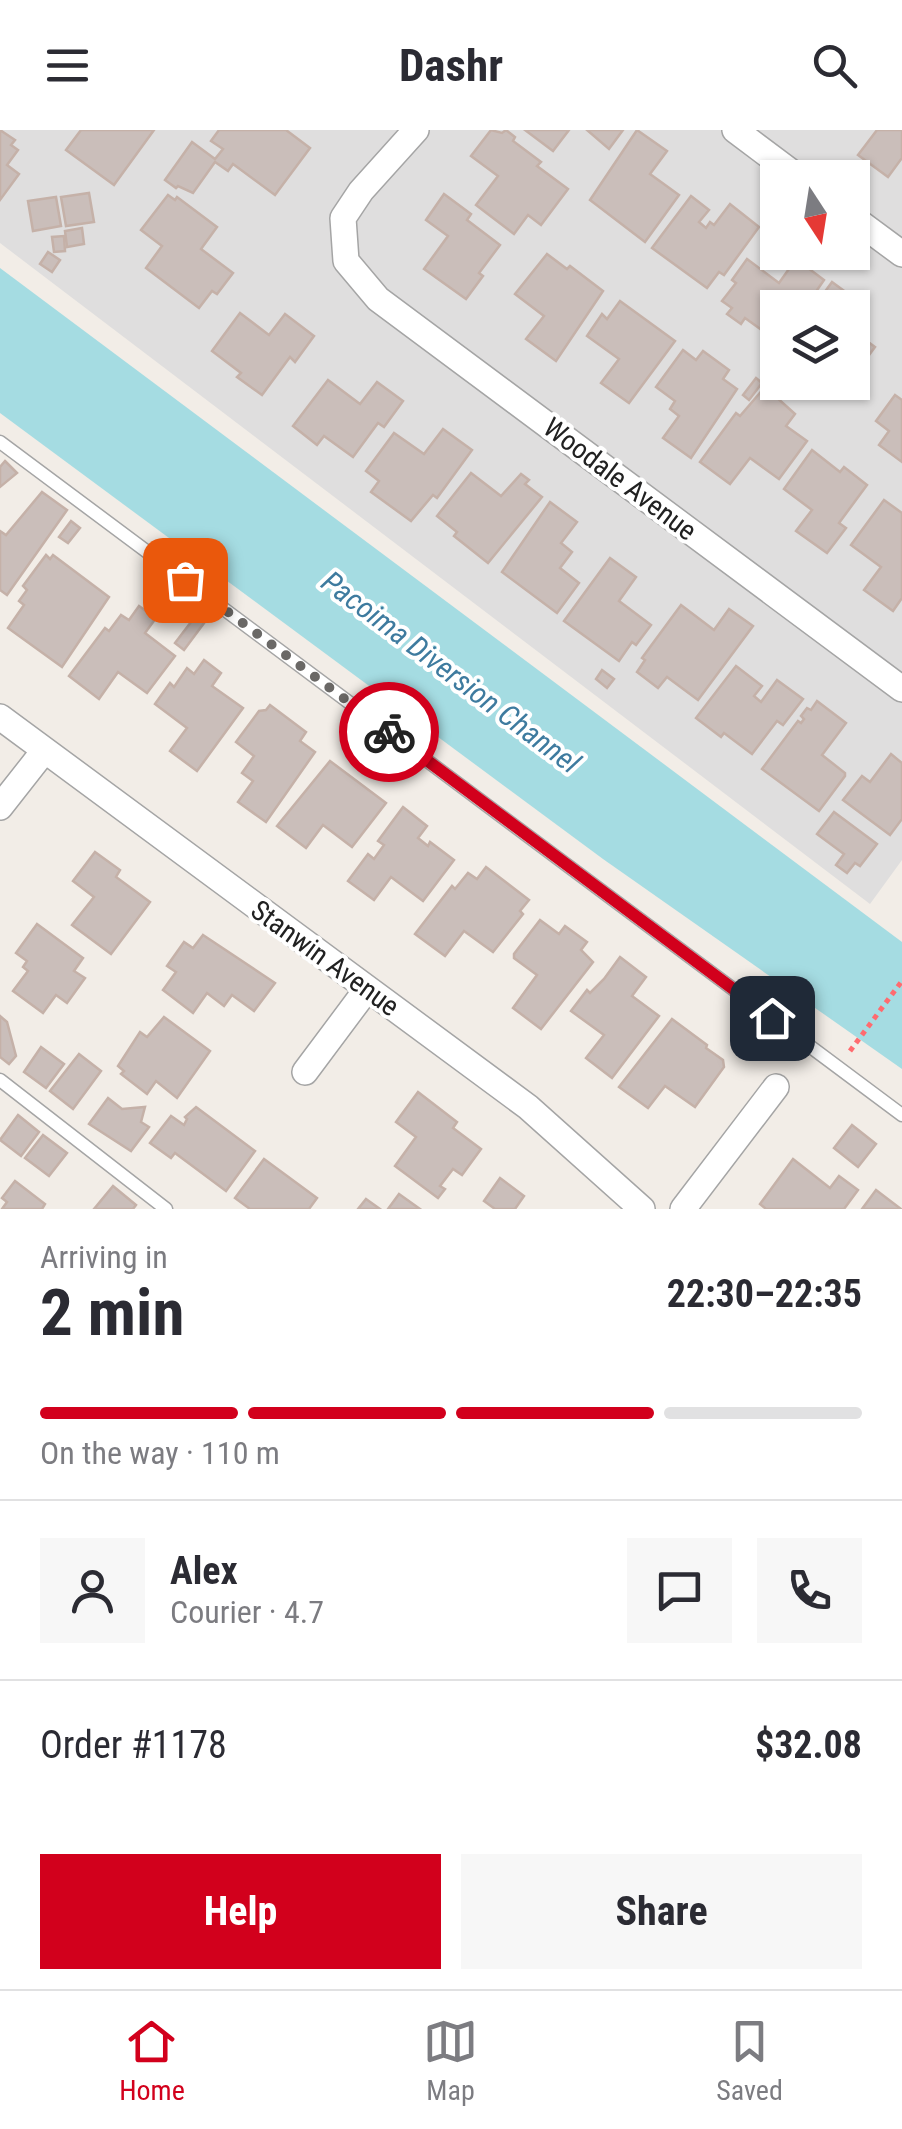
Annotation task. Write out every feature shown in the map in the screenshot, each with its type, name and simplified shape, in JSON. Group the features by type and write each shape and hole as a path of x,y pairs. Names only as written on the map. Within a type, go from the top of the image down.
{"street":[{"name":"Woodale Avenue","path":"416,130 361,191 343,218 346,260 378,299 902,690"},
{"path":"735,130 775,160"},
{"path":"870,230 902,254"},
{"name":"Stanwin Avenue","path":"0,718 528,1107 642,1209"},
{"path":"0,807 44,751"},
{"path":"305,1072 367,990"},
{"path":"683,1209 776,1086"}],"lane":[{"path":"0,442 902,1115"},
{"path":"0,1080 166,1209"}],"path":[{"path":"845,1059 902,981"}],"shaded area":[{"path":"0,130 902,130 902,860 870,904 0,243"}],"water":[{"name":"Pacoima Diversion Channel","path":"0,268 902,942 902,1069 603,859 0,413"}],"building":[{"path":"0,130 15,140 11,145 18,150 7,165 19,174 0,200"},
{"path":"81,130 154,130 114,185 66,150"},
{"path":"219,130 286,130 310,148 275,195 233,164 228,171 215,162 193,193 165,180 192,142 215,159 223,149 211,141"},
{"path":"491,130 506,130 515,137 513,141 541,162 537,166 568,189 541,225 528,215 514,234 476,205 498,176 471,156"},
{"path":"525,130 569,130 553,151"},
{"path":"587,130 623,130 609,149"},
{"path":"637,130 667,151 650,174 679,195 645,242 590,200"},
{"path":"877,130 902,130 902,158 888,177 870,160 858,155"},
{"path":"89,193 94,222 66,226 61,197"},
{"path":"444,194 471,214 467,220 500,245 466,299 424,269 448,236 426,220"},
{"path":"168,195 175,200 177,197 217,227 201,249 233,273 217,294 212,291 199,308 146,268 162,246 141,230"},
{"path":"691,196 709,210 699,222 706,228 710,222 714,225 730,204 759,227 724,275 719,272 707,288 652,248"},
{"path":"56,197 61,226 33,231 28,201"},
{"path":"82,228 84,244 67,247 65,231"},
{"path":"64,236 65,251 54,252 52,237"},
{"path":"48,252 60,260 52,272 40,264"},
{"path":"547,254 603,291 556,361 526,339 544,316 515,294"},
{"path":"747,259 779,283 788,270 811,270 824,280 817,290 760,290 760,329 745,318 741,324 727,314 732,308 722,301 736,283 732,280"},
{"path":"832,282 843,290 826,290"},
{"path":"620,301 675,341 629,403 601,383 619,359 587,336 602,314 607,319"},
{"path":"240,313 269,335 285,314 314,336 295,362 290,357 262,395 237,377 241,373 212,351"},
{"path":"683,350 696,360 703,351 729,370 723,379 737,389 691,458 663,438 679,416 670,409 675,401 656,387"},
{"path":"756,378 760,381 749,400 743,395"},
{"path":"328,380 360,404 377,382 403,401 384,427 378,423 353,457 324,436 317,445 293,426"},
{"path":"760,393 760,400 779,400 795,414 786,426 807,441 779,479 750,458 730,484 700,462 736,413 740,416"},
{"path":"895,395 902,400 902,462 879,445 889,431 876,421"},
{"path":"443,429 472,450 437,498 433,495 411,521 371,492 379,481 366,471 394,433 424,454"},
{"path":"812,450 840,472 844,467 867,485 839,523 846,528 827,553 796,531 812,510 784,489"},
{"path":"5,461 17,473 0,487 0,467"},
{"path":"471,473 501,496 521,474 529,480 525,484 542,497 488,563 454,536 457,532 437,516"},
{"path":"42,492 67,510 7,595 0,590 0,531 6,535"},
{"path":"884,500 902,513 902,598 893,611 864,590 881,567 851,545"},
{"path":"550,502 577,522 561,543 572,552 560,568 579,583 557,613 502,572"},
{"path":"71,521 80,528 68,543 59,537"},
{"path":"46,555 50,559 53,555 109,597 62,667 8,628 24,605 19,601 27,590 23,586"},
{"path":"610,558 636,577 619,601 651,625 619,661 564,621"},
{"path":"681,605 714,630 729,609 753,626 698,700 667,677 658,688 637,672 645,660 642,658"},
{"path":"139,606 156,618 145,633 175,656 147,693 118,672 99,699 69,676 105,628 109,631 121,615 129,620"},
{"path":"201,609 210,615 184,650 175,643"},
{"path":"204,660 221,673 212,686 243,708 197,771 170,751 187,728 155,704 170,683 174,687 187,668 194,674"},
{"path":"736,666 762,686 754,696 761,702 777,680 803,699 783,725 777,721 752,754 696,718"},
{"path":"602,670 614,679 607,688 596,679"},
{"path":"817,701 846,723 822,755 845,776 819,811 762,769 798,721 804,719 801,716 807,708 811,710"},
{"path":"270,705 306,732 300,741 315,752 266,822 238,802 253,781 242,773 254,756 236,742 259,711"},
{"path":"891,754 902,763 902,819 890,835 843,800 862,776 870,782"},
{"path":"330,761 386,803 352,847 323,825 306,848 277,826"},
{"path":"403,807 427,826 418,838 454,860 423,901 391,877 374,900 348,881 368,854 374,859 384,845 378,841"},
{"path":"834,812 877,844 860,866 855,863 847,873 836,865 844,854 817,834"},
{"path":"95,852 120,870 116,877 150,902 111,954 72,925 94,897 73,881"},
{"path":"486,867 529,900 520,911 523,914 493,952 464,931 445,956 415,934 452,886 455,889 468,873 477,879"},
{"path":"540,920 559,934 565,926 587,942 581,950 593,962 541,1029 513,1008 537,975 514,954"},
{"path":"37,924 83,958 74,971 85,978 67,1003 56,995 43,1013 13,991 28,971 23,967 27,961 16,953"},
{"path":"203,935 275,983 254,1011 232,995 224,1006 207,993 193,1013 163,990 176,972 167,966 184,942 193,948"},
{"path":"620,957 646,977 632,996 659,1016 612,1078 586,1058 604,1035 571,1011"},
{"path":"0,1016 7,1022 16,1056 9,1064 0,1057"},
{"path":"164,1017 210,1051 177,1098 156,1081 147,1094 121,1074 124,1071 118,1066 140,1032 147,1037"},
{"path":"672,1019 707,1045 723,1060 724,1067 695,1107 665,1086 648,1108 619,1087"},
{"path":"41,1047 64,1064 46,1088 24,1072"},
{"path":"79,1054 101,1071 73,1109 50,1091"},
{"path":"418,1092 457,1122 453,1128 481,1149 462,1175 453,1169 440,1186 445,1189 438,1198 395,1166 416,1137 396,1122"},
{"path":"108,1098 122,1109 145,1107 141,1122 149,1127 131,1151 89,1124"},
{"path":"196,1107 255,1151 226,1191 175,1153 171,1158 150,1143 171,1116 184,1125 185,1117"},
{"path":"18,1115 39,1132 21,1156 0,1140"},
{"path":"852,1125 876,1144 858,1167 834,1148"},
{"path":"43,1135 67,1153 49,1176 25,1158"},
{"path":"264,1159 317,1198 309,1209 250,1209 235,1198"},
{"path":"793,1159 830,1188 839,1176 858,1190 844,1209 766,1209 760,1204"},
{"path":"500,1178 524,1196 515,1209 495,1209 484,1201"},
{"path":"15,1181 45,1204 42,1209 2,1209 7,1202 2,1198"},
{"path":"113,1186 136,1205 133,1209 94,1209"},
{"path":"876,1190 901,1209 862,1209"},
{"path":"399,1194 420,1209 388,1209"},
{"path":"366,1199 380,1209 358,1209"}],"way so far":[{"path":"185,580 389,732"}],"route":[{"path":"389,732 772,1018"}]}
